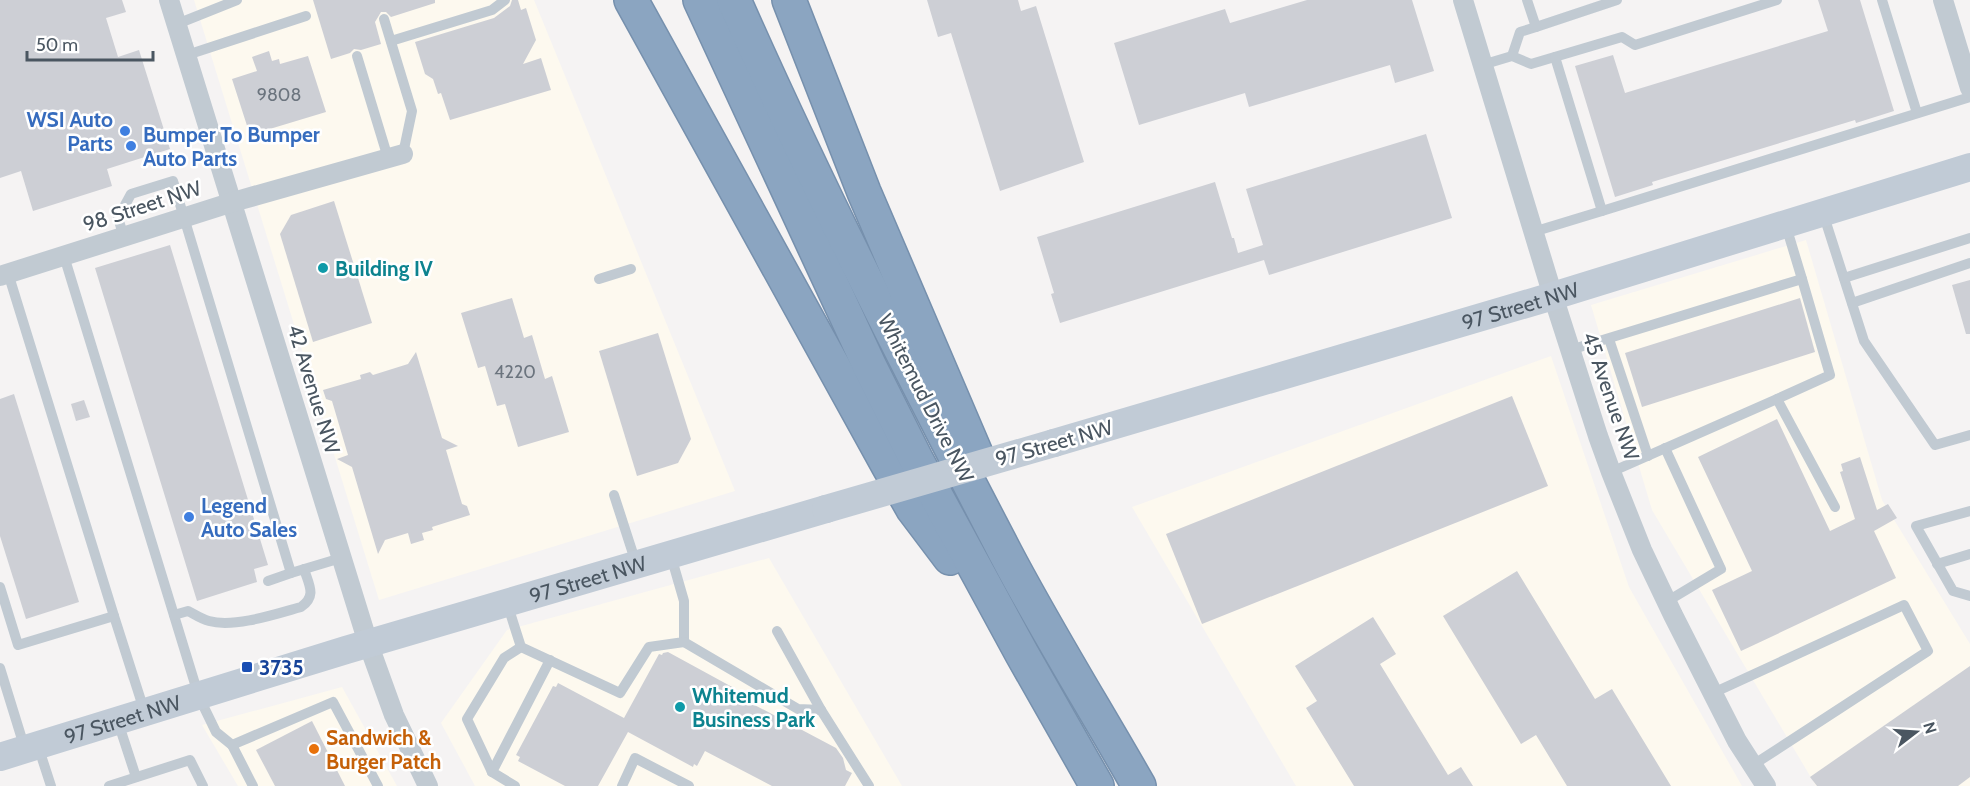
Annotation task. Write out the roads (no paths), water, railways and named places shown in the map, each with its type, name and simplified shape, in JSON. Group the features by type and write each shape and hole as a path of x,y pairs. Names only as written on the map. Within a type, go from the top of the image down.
{"highway":[{"path":"631,0 908,500 1022,654"},
{"name":"Whitemud Drive NW","path":"700,0 875,377 920,468 1097,786"},
{"name":"Whitemud Drive NW","path":"734,0 896,341 1007,555 1139,786"},
{"path":"789,0 864,192 967,428 988,483 1007,555"}],"street":[{"name":"42 Avenue NW","path":"169,0 368,643 394,715 428,786"},
{"name":"45 Avenue NW","path":"1463,0 1552,296 1611,472 1642,550 1666,602 1737,741 1766,786"},
{"path":"1943,0 1970,88"},
{"name":"98 Street NW","path":"4,275 233,202 395,156"},
{"name":"97 Street NW","path":"21,751 368,643 1552,296 1970,167"}],"lane":[{"path":"177,24 237,0"},
{"path":"391,40 492,10 505,0"},
{"path":"1527,0 1536,27"},
{"path":"1512,56 1520,32 1617,0"},
{"path":"1482,65 1512,56 1531,64 1622,37 1635,45 1777,0"},
{"path":"1882,0 1917,114"},
{"path":"187,55 306,16"},
{"path":"384,19 412,111 395,156"},
{"path":"357,56 395,156"},
{"path":"1556,57 1602,211"},
{"path":"1533,232 1970,97"},
{"path":"124,237 118,218 131,194 173,181 291,573"},
{"path":"1822,212 1864,341 1935,445 1970,435"},
{"path":"1611,472 1830,375 1785,223"},
{"path":"1844,278 1970,238"},
{"path":"64,256 199,696 216,732 232,745 253,786"},
{"path":"1852,303 1970,262"},
{"path":"599,279 631,269"},
{"path":"4,275 114,616 131,717 136,777"},
{"path":"1570,350 1802,279"},
{"path":"1609,339 1648,456"},
{"path":"1777,399 1835,507"},
{"path":"1665,448 1721,569 1666,602"},
{"path":"614,495 636,565"},
{"path":"1970,511 1916,526 1953,591 1970,596"},
{"path":"1938,564 1970,554"},
{"path":"671,555 684,601 684,642"},
{"path":"268,581 341,558"},
{"path":"174,615 188,611 208,621 239,622 301,607 309,602 312,592 304,569"},
{"path":"0,587 18,645 114,616"},
{"path":"507,603 521,647 620,693 649,647 684,642 798,709 821,710"},
{"path":"1713,693 1904,605 1928,651 1753,765"},
{"path":"777,631 821,710 869,786"},
{"path":"515,786 492,772 467,719 504,658 521,647"},
{"path":"492,772 550,660"},
{"path":"0,668 21,751 51,786"},
{"path":"232,745 333,702 378,786"},
{"path":"622,786 635,758 689,786"},
{"path":"109,786 190,760 203,786"}],"place":[{"name":"WSI Auto Parts","path":"125,131"},
{"name":"Bumper To Bumper Auto Parts","path":"131,146"},
{"name":"Building IV","path":"323,268"},
{"name":"Legend Auto Sales","path":"189,517"},
{"name":"3735","path":"247,667"},
{"name":"Whitemud Business Park","path":"680,707"},
{"name":"Sandwich & Burger Patch","path":"314,749"}]}
